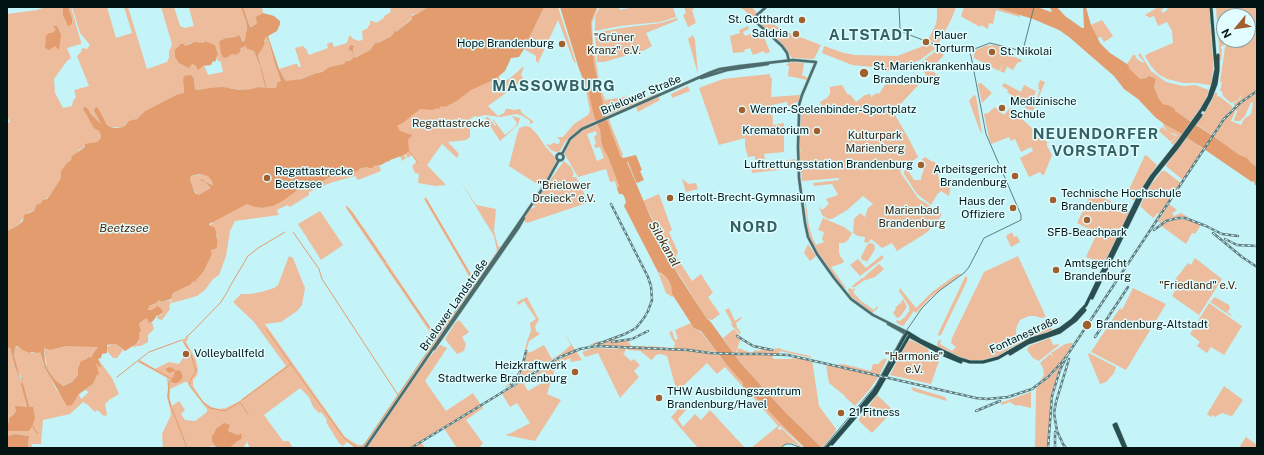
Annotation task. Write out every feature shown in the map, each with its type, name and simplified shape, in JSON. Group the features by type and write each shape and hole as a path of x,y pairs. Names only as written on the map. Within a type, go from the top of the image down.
{"main road":[{"path":"766,7 754,19 782,46 787,53 789,61"},
{"path":"1105,270 1151,177 1195,121 1209,97 1215,74 1216,56 1212,7"},
{"name":"Brielower Straße","path":"589,126 700,76 717,70 730,67 789,61 816,62 799,105 798,157"},
{"name":"Brielower Landstraße","path":"365,448 528,210 559,160 563,159 564,156 562,154 567,143 582,129 589,126"},
{"path":"798,157 806,231 811,244 847,295 857,304 908,334 870,397 827,448"},
{"path":"798,157 806,216 805,223"},
{"name":"Fontanestraße","path":"908,334 960,359 973,362 983,362 998,358 1031,339 1056,331 1077,316 1086,305 1105,270"},
{"name":"Fontanestraße","path":"908,334 961,362 982,364 993,362 1023,346 1060,332 1072,323 1087,306 1105,270"},
{"path":"1115,424 1125,448"}],"green space":[{"path":"45,7 71,7 81,42 81,44 67,48 71,58 67,61 54,79 55,93 63,108 72,106 76,97 74,90 89,86 77,56 81,52 82,48 87,49 90,45 80,33 72,7 107,7 116,38 132,33 124,7 128,7 147,69 167,62 169,58 169,52 172,44 161,7 174,7 180,26 185,28 194,27 189,7 241,7 245,16 247,30 244,42 239,36 226,38 219,41 228,57 232,54 238,53 245,44 247,49 254,51 260,63 258,55 265,44 264,42 267,37 281,81 275,88 258,87 240,90 229,88 209,88 198,90 195,89 194,79 183,80 184,93 178,94 145,111 137,119 126,123 123,127 110,127 107,125 101,113 94,111 101,124 90,113 83,109 94,127 99,131 101,138 97,142 79,150 61,171 61,178 50,195 41,203 36,205 34,211 29,212 17,226 7,231 7,120 8,123 10,122 7,116 7,14 37,10","holes":["205,41 215,45 218,54 217,60 221,62 223,72 208,75 205,67 203,66 200,68 177,60 185,46 191,43 203,43"]},
{"path":"243,7 262,7 263,13 257,16 257,23 252,27 250,27"},
{"path":"393,7 428,7 415,15 412,14 412,18 396,32 395,30 390,37 378,43 376,42 370,50 355,58 353,44 352,51 354,57 344,64 294,81 285,80 279,69 295,64 301,67 295,48 303,46 309,55 328,48 327,44 332,42 334,47 347,43 349,36 360,41 363,39 362,31 368,28 370,21 376,23 391,12 390,9"},
{"path":"544,7 558,7 576,63 574,62 558,20 538,63 536,61 536,56 524,49"},
{"path":"597,7 592,23 593,42 599,81 605,100 631,96 634,103 658,93 606,116 594,64 591,22"},
{"path":"600,7 619,7 620,10 629,7 673,7 676,17 660,22 620,26 595,31 596,14"},
{"path":"684,7 693,7 694,9 692,10 696,23 688,27 683,15 686,13"},
{"path":"737,7 752,7 758,14 784,31 821,45 814,59 792,58 779,41 766,28 765,29 754,16 751,17 743,9"},
{"path":"937,7 956,7 938,44 928,40 936,24"},
{"path":"964,7 994,7 1020,15 1020,17 996,10 993,24 989,23 988,29 981,25 980,27 962,17"},
{"path":"1158,7 1166,7 1161,10 1163,13 1168,7 1209,7 1213,59 1211,85 1183,83 1167,79 1158,74 1151,66 1145,56 1173,43 1172,31 1167,22 1158,26 1154,16 1149,18 1145,15"},
{"path":"1216,7 1233,8 1216,8"},
{"path":"1257,7 1257,90 1235,106 1233,104 1240,99 1250,76 1238,100 1231,103 1223,96 1222,91 1220,91 1222,82 1220,82 1225,48 1256,48 1256,8 1234,8"},
{"name":"\"Grüner Kranz\" e.V.","path":"677,18 678,20 646,33 652,46 645,50 604,62 597,62 595,33 661,23"},
{"path":"1102,20 1113,36 1104,42 1101,37 1097,38 1091,25"},
{"path":"748,26 749,29 743,32 745,36 756,32 759,39 764,37 770,52 765,54 764,51 753,55 750,48 744,50 745,52 733,53 730,36 740,33 739,30"},
{"path":"693,35 695,40 698,74 688,39"},
{"path":"926,45 931,45 935,49 920,60 886,72 887,70 884,68 852,65 822,53 824,46 855,55 897,56"},
{"path":"985,46 999,46 1005,53 1022,60 1021,62 1018,62 1013,70 1004,65 1007,67 1004,73 1000,71 1003,64 999,71 974,58 974,53 976,50"},
{"path":"1219,48 1221,48 1222,49 1220,60"},
{"path":"937,50 944,55 933,67 925,59"},
{"path":"1140,53 1151,71 1166,82 1183,86 1195,85 1209,90 1204,103 1191,121 1174,111 1168,105 1163,104 1154,87 1156,79 1147,77 1140,79 1129,68 1127,64 1133,55 1135,55 1137,59 1143,63 1144,62 1138,55"},
{"path":"922,61 941,79 930,84 930,81 924,72"},
{"path":"792,62 804,63 802,75 808,78 807,80 788,76 789,66 786,65"},
{"name":"Regattastrecke","path":"524,66 521,75 523,78 521,82 488,106 498,116 504,113 506,109 520,109 522,113 534,122 530,124 530,121 526,118 516,114 500,117 485,115 475,116 470,119 470,137 466,140 448,142 459,154 457,158 442,144 427,165 446,185 436,186 418,183 419,174 415,173 412,166 417,161 412,155 408,158 405,154 404,155 383,135 255,207 262,208 273,206 300,188 316,185 332,176 379,165 381,171 358,180 355,176 330,183 309,192 309,195 290,207 287,205 277,210 279,215 235,221 230,231 226,256 219,275 213,279 205,290 197,296 172,303 171,299 173,293 190,285 204,271 212,254 211,250 218,241 217,235 209,225 213,222 7,300 197,194 192,186 190,177 203,174 208,176 213,182 213,185 203,180 201,181 205,182 211,188 492,69 499,76 503,84 503,88 504,81 509,79"},
{"path":"580,70 597,120 581,128 565,142 560,151 556,152 551,150 546,144 559,144 560,140 557,137 563,137 574,124 588,115 590,111"},
{"path":"917,73 924,79 895,110 895,115 918,157 900,172 918,198 942,214 935,225 926,233 897,251 892,243 882,248 871,239 868,243 864,242 865,237 858,236 853,233 854,219 860,213 865,217 868,208 873,204 863,196 847,210 832,219 828,219 822,215 819,206 822,210 829,204 826,199 838,195 832,184 814,186 813,183 839,180 839,178 802,181 799,152 801,151 798,146 801,110 821,112 822,107 820,102 827,98 830,94 830,87 842,85 848,95 850,94 856,102 867,94 870,94 872,98 873,95 877,93 879,94 888,80 895,79 897,84 902,84 904,86"},
{"path":"770,74 770,77 772,78 771,97 800,95 799,102 793,103 793,105 788,106 787,102 772,105 773,125 784,123 784,152 764,154 765,159 755,160 755,156 748,157 745,146 745,138 719,145 699,88 723,79"},
{"path":"1040,80 1045,82 1033,111 1025,108 1027,102 1017,99 1007,92 1008,90 1002,86 1004,83 1021,92 1024,85 1036,91 1033,98 1036,100 1040,90 1038,89 1038,86"},
{"path":"981,83 992,93 982,103 978,84"},
{"path":"688,86 690,91 672,98 671,94"},
{"path":"1257,92 1257,167 1231,150 1214,136 1234,108 1235,112 1231,121 1241,125 1244,119 1251,114 1253,103 1251,102 1245,116 1240,121 1234,120 1237,112 1235,107"},
{"path":"1215,93 1217,93 1218,97 1219,96 1233,107 1212,135 1196,124 1209,106"},
{"path":"974,95 976,96 982,133 969,101"},
{"path":"658,97 660,100 638,112 636,107"},
{"path":"995,107 1004,115 1010,108 1047,142 1047,146 1052,155 1044,175 1040,172 1029,177 1020,158 1033,151 1031,147 1021,152 1015,139 1011,141 1009,137 991,144 984,114 988,113"},
{"path":"512,116 520,118 518,125 500,141 485,118 488,117 495,126 496,125 493,119 505,135 516,126 517,123"},
{"path":"610,118 609,120 623,158 621,157 607,120"},
{"path":"598,124 604,150 619,186 617,189 615,181 610,182 606,169 578,177 564,153 576,135","holes":["596,131 597,135 594,136 596,144 594,145 595,148 600,147 604,158 597,161 587,134"]},
{"path":"1164,124 1182,134 1174,145 1171,143 1177,135 1168,132 1163,126"},
{"path":"526,126 530,127 537,134 557,161 552,173 536,194 542,185 534,182 509,166 519,128"},
{"path":"1162,127 1176,136 1171,142 1159,131"},
{"path":"1187,137 1203,149 1183,180 1166,165"},
{"path":"404,155 406,158 402,161 400,156"},
{"path":"1145,155 1157,165 1135,200 1133,200 1126,196"},
{"path":"925,157 935,162 939,179 952,178 949,196 941,191 938,193 931,205 917,194 904,174 904,171 907,169 914,180 921,180 924,171 922,168 925,166 921,160"},
{"path":"796,159 795,168 752,173 751,162 754,161 756,169 775,167 775,162"},
{"name":"\"Brielower Dreieck\" e.V.","path":"564,161 571,167 574,174 572,177 576,177 583,190 587,203 527,223 524,221 526,215 531,208 535,207 532,205"},
{"path":"1162,171 1165,171 1181,183 1156,221 1155,219 1159,214 1158,213 1153,218 1140,206 1150,186"},
{"path":"459,179 476,205 496,209 494,231 498,246 500,247 509,236 364,448 355,448 347,442 343,446 339,443 326,422 327,420 321,412 319,413 313,407 309,397 300,388 264,415 283,441 289,441 293,448 249,448 247,442 249,438 244,447 245,448 230,448 238,441 241,433 238,435 228,431 230,425 213,439 212,442 217,448 213,446 208,448 163,448 162,434 171,415 167,397 167,378 138,362 140,360 155,369 169,362 179,364 184,357 189,354 188,353 185,356 183,354 187,351 189,353 182,340 189,336 186,342 196,360 198,369 197,375 193,380 193,386 203,401 211,407 219,409 226,408 238,402 286,366 254,322 233,302 241,294 261,292 274,288 278,285 289,256 293,258 305,288 302,305 297,311 281,322 265,324 345,437 358,445 362,445 365,443 497,251 494,236","holes":["187,382 207,409 207,412 195,421 185,420 181,414 185,410 179,401 172,406 170,400 170,389"]},
{"path":"682,179 689,184 696,183 698,189 686,192"},
{"path":"1092,192 1130,211 1104,264 1086,257 1097,233 1077,223"},
{"path":"659,194 672,230 669,232 678,252 676,256 692,281 701,274 713,293 708,297 720,314 712,320 707,319 671,262 668,250 671,250 672,248 669,243 666,245 643,201"},
{"path":"804,196 809,227 816,245 824,242 822,239 824,232 818,230 823,218 844,227 852,233 848,240 844,243 839,243 839,252 844,261 843,263 831,267 846,288 842,287 820,257 809,238 806,225 807,220"},
{"path":"426,197 475,281 473,283 424,199"},
{"path":"1169,204 1177,210 1172,213 1174,216 1181,213 1191,219 1177,217 1160,223 1158,222"},
{"path":"346,205 352,211 372,240 436,336 434,338 346,208"},
{"path":"320,211 343,245 321,260 298,224"},
{"path":"1171,220 1189,220 1201,225 1195,234 1192,233 1186,244 1160,225"},
{"path":"1012,232 1014,237 1017,236 1020,242 1011,247 1006,236"},
{"path":"870,243 874,244 875,249 866,264 867,261 862,260 861,257 867,245"},
{"path":"808,244 816,256 810,261 804,253"},
{"path":"882,255 884,258 860,276 850,265 858,259 866,268"},
{"path":"1018,256 1046,317 1041,318 1029,316 1020,320 1016,331 1017,342 1025,339 1028,329 1034,329 1039,333 1051,327 1053,332 1025,341 987,361 966,360 938,347 937,344 939,340 941,340 940,344 952,351 956,347 951,343 952,338 984,272"},
{"name":"\"Friedland\" e.V.","path":"1195,258 1222,279 1199,315 1172,296 1178,285 1174,281 1188,263 1191,265"},
{"path":"879,264 884,269 875,277 863,281 855,287 851,287 864,278"},
{"path":"658,272 667,278 671,285 672,297 666,293"},
{"path":"957,274 962,274 932,296 916,313 914,311 904,325 902,326 897,323 896,320 900,321 910,310 899,291 900,288 916,308 932,292"},
{"path":"967,276 967,281 941,335 939,336 938,334 965,277"},
{"path":"850,288 853,290 855,288 853,292 861,301 874,310 877,306 878,308 872,313 848,294 848,289"},
{"path":"1133,288 1166,304 1126,370 1091,352 1120,308 1122,310"},
{"path":"527,297 539,320 535,326 536,331 540,334 529,341 527,349 529,353 544,345 552,359 571,345 564,333 582,360 571,362 570,358 557,364 553,375 557,377 556,381 551,381 547,394 561,400 535,441 505,435 530,423 517,403 510,407 502,394 567,355 567,353 560,355 505,388 517,375 522,366 527,341 531,331 530,323 536,319 524,301 518,305 517,302","holes":["543,372 547,380 528,391 524,384"]},
{"path":"1215,297 1229,305 1230,309 1227,312 1232,315 1231,316 1210,302"},
{"path":"903,299 907,307 900,317 897,318 893,313 896,309 895,308 900,303 902,304 901,302"},
{"path":"159,300 161,302 170,300 171,303 169,306 170,309 162,320 158,319 156,315 159,316 162,314 147,309"},
{"path":"1209,303 1242,326 1224,355 1211,347 1207,353 1197,346 1200,342 1190,334"},
{"path":"729,308 735,321 741,317 742,318 736,323 741,333 740,334 731,325 732,323 725,310"},
{"path":"145,318 147,318 150,323 152,322 154,329 148,335 148,342 134,348 133,345 139,342 139,325"},
{"path":"459,320 469,332 462,337 466,344 464,351 457,354 445,339 455,323"},
{"path":"691,323 694,328 700,331 717,352 679,349 719,355 743,383 743,387 725,367 717,374 707,363 677,392 667,356 660,354 656,355 652,360 641,351 628,350 628,348 626,348 624,354 620,351 631,361 634,359 640,365 634,371 639,377 620,398 598,353 585,357 582,352 594,348 619,349 589,345 599,341 601,343 611,339 628,341 631,346 646,346 645,349 648,346 674,348 675,343 669,332 672,331 675,340 678,339 675,330"},
{"path":"734,329 741,337 736,353 733,353 723,338"},
{"path":"1050,338 1053,345 1059,345 1039,361 1033,358 1027,350 1029,346"},
{"path":"743,339 754,345 772,349 779,348 810,356 812,358 780,351 778,355 772,357 774,359 792,358 812,360 819,406 836,429 822,448 785,412 734,355 743,355 737,353 738,348 752,353 755,350 760,351 761,349 741,340"},
{"name":"\"Harmonie\" e.V.","path":"911,340 927,348 929,351 928,355 939,361 931,384 890,375 908,341"},
{"path":"1073,343 1065,357 1052,372 1038,384 1044,375 1043,368 1040,363 1050,354 1053,357 1051,353 1065,344"},
{"path":"116,344 123,350 117,358 113,358 106,347"},
{"path":"440,345 447,348 425,381 446,411 473,393 483,408 466,420 483,443 479,448 457,448 443,427 421,441 425,448 366,448 427,360"},
{"path":"18,346 22,350 33,353 40,352 43,363 56,389 72,405 79,394 81,399 89,392 85,390 93,384 97,375 96,363 98,365 98,359 112,378 119,394 105,404 107,415 104,416 97,410 95,412 83,402 70,414 43,420 41,444 32,444 32,448 28,448 29,436 15,434 7,436 7,431 29,431 32,427 28,406 21,407 16,411 9,418 7,425 7,347 10,348 21,382 21,376 17,369 14,356 15,347"},
{"path":"67,346 99,346 91,358 85,360 78,369 78,375 72,382 62,386 55,380 47,368 44,348 50,350"},
{"path":"1089,353 1116,367 1114,373 1106,382 1100,384 1088,355"},
{"path":"883,359 887,359 879,376 855,406 829,383 826,365 844,368 837,365 843,364 871,371 873,364 878,364"},
{"path":"1062,363 1052,395 1047,448 1035,448 1036,390 1037,387 1052,375"},
{"path":"1224,386 1243,400 1233,415 1231,416 1222,413 1215,417 1212,415 1211,417 1207,414"},
{"path":"911,387 945,397 947,401 913,391"},
{"path":"748,392 753,395 807,448 805,448 780,426 778,430 782,429 803,448 789,443 779,448 751,448 778,426"},
{"path":"1031,392 1031,408 1018,405 1016,406 1010,402 1002,405 1000,403"},
{"path":"877,395 895,412 888,416 872,433 859,421 859,419"},
{"path":"685,402 688,408 678,419 683,427 695,414 701,420 710,410 745,448 698,448 671,417"},
{"path":"1246,437 1257,445 1257,448 1243,448 1240,446"}],"water":[{"path":"63,7 68,7 72,19 72,24 68,26 63,15"},
{"name":"Beetzsee","path":"241,7 243,7 250,27 257,23 257,16 263,13 274,16 280,21 277,31 268,36 279,69 287,81 301,79 322,72 330,67 344,64 346,61 349,61 354,57 352,51 349,50 349,47 352,45 354,46 353,51 355,58 370,50 376,42 378,43 390,37 395,30 396,32 412,19 412,16 428,7 544,7 519,57 511,58 505,71 499,76 471,90 447,106 440,107 440,109 420,109 397,126 400,131 412,135 408,141 409,151 404,155 381,165 373,166 373,168 367,167 359,169 358,171 332,176 316,185 300,188 273,206 262,208 247,204 209,224 210,226 214,227 217,240 219,241 217,241 217,248 211,250 212,254 204,271 196,282 194,281 190,285 173,293 171,299 161,302 159,300 149,306 148,310 152,310 158,306 163,312 158,316 156,315 152,322 148,323 146,318 140,323 139,325 141,330 139,333 139,340 136,344 125,351 116,344 107,345 107,353 102,354 101,358 98,359 101,367 96,364 99,374 97,375 93,384 79,394 72,405 67,406 45,368 40,352 30,353 16,346 14,356 22,384 15,367 10,348 7,347 7,231 17,226 23,221 24,215 34,211 36,205 47,199 61,178 61,171 71,160 72,156 85,147 85,144 97,142 101,138 99,131 94,128 83,109 84,107 88,109 101,124 94,111 97,107 107,125 116,128 123,127 129,121 137,119 145,111 178,94 184,93 184,76 191,75 194,79 195,89 198,90 223,87 239,90 258,87 275,88 277,83 281,81 267,37 264,41 265,44 258,55 261,68 254,51 247,49 245,45 241,48 237,55 232,54 225,58 221,53 219,41 239,35 243,42 245,40 247,30 246,21","holes":["200,174 208,176 213,184 212,185 201,179 201,181 205,182 211,188 199,195 195,193 190,180 191,176","67,346 98,347 91,358 89,357 81,361 78,369 78,375 72,382 63,386 55,380 47,368 44,348 50,350"]},
{"name":"Silokanal","path":"560,7 597,7 591,22 594,64 607,120 621,157 623,158 636,155 644,180 637,183 636,182 627,162 650,216 666,245 671,262 679,276 707,319 739,361 785,412 822,448 804,447 753,395 747,392 743,387 743,383 701,331 694,328 672,294 671,285 667,278 658,272 624,206 626,202 624,196 619,194 617,189 619,186 601,141 600,130 594,116 588,90 579,69"},
{"path":"994,7 1031,7 1040,8 1051,12 1052,11 1049,7 1057,7 1065,16 1084,28 1083,7 1086,7 1091,25 1100,43 1110,53 1127,64 1140,79 1149,76 1156,79 1154,87 1163,104 1175,109 1175,111 1239,155 1247,158 1257,167 1257,186 1253,181 1252,182 1155,117 1138,99 1124,89 1114,76 1059,30 1033,19"},
{"path":"53,26 57,26 61,35 59,50 55,46 49,50 45,48 46,36 56,30"},
{"path":"205,41 215,45 218,54 215,62 213,61 211,65 203,66 198,70 196,66 192,64 189,68 179,63 175,57 175,50 181,44 184,44 185,46 195,42 203,43"},
{"path":"171,367 176,371 179,370 183,377 176,383 171,381 175,372 169,373 165,369"},
{"path":"15,406 33,407 35,418 29,431 7,431 9,418 16,411"},
{"path":"224,423 230,425 228,431 238,435 241,433 242,438 230,448 217,448 212,442 212,435 216,429"},
{"path":"15,434 29,436 28,448 7,448 7,436"}],"waterway":[{"path":"261,68 266,88"},
{"path":"409,151 418,163"},
{"path":"426,200 475,283 437,338"},
{"path":"348,208 385,262"},
{"path":"229,288 248,256 258,248 285,232"},
{"path":"293,232 319,269 322,279 398,395 362,448"},
{"path":"386,265 437,338 398,395"},
{"path":"186,337 221,302 229,289"},
{"path":"242,400 291,364 266,329"},
{"path":"117,377 149,352 182,340"},
{"path":"184,343 190,351 196,371 189,385 204,404 210,408 225,411 240,402 248,414"},
{"path":"139,361 172,379"},
{"path":"291,364 344,438 357,448"},
{"path":"171,381 169,382 168,397 171,407"},
{"path":"22,384 28,406 27,409"},
{"path":"172,409 186,448"},
{"path":"33,426 35,431 38,433"}],"tram line":[{"path":"899,7 900,28 902,32 944,48 969,51 990,43 1018,50 1021,49 1024,46 1034,7"},
{"path":"823,448 876,385 902,337 922,308 939,291 964,273 969,267 984,238 1021,220 1021,215 986,134 971,56 969,51 966,50"},
{"path":"780,448 786,444 791,444 802,448"}],"railway":[{"path":"1048,448 1052,396 1060,370 1068,354 1224,119 1240,103 1257,91"},
{"path":"595,345 625,334 636,328 644,318 652,300 651,286 648,277 611,204"},
{"path":"1154,230 1166,221 1185,218 1222,234 1238,236"},
{"path":"1213,233 1242,257 1257,267"},
{"path":"1225,239 1237,245 1257,246"},
{"path":"1095,337 1128,287"},
{"path":"612,342 632,339 648,331"},
{"path":"737,336 753,346 772,350"},
{"path":"411,448 560,357 580,349 596,346 688,350 710,353 788,355 976,398 987,399 1008,397 1032,389 1048,377 1068,354"},
{"path":"511,384 522,368 526,351"},
{"path":"1066,448 1057,431 1054,413 1069,359"},
{"path":"976,411 1000,401"},
{"path":"1055,432 1055,448"}],"place":[{"name":"St. Gotthardt","path":"802,20"},
{"name":"Saldria","path":"796,34"},
{"name":"Plauer Torturm","path":"926,42"},
{"name":"Hope Brandenburg","path":"562,44"},
{"name":"St. Nikolai","path":"992,52"},
{"name":"St. Marienkrankenhaus Brandenburg","path":"864,73"},
{"name":"Medizinische Schule","path":"1002,108"},
{"name":"Werner-Seelenbinder-Sportplatz","path":"742,110"},
{"name":"Krematorium","path":"817,131"},
{"name":"Luftrettungsstation Brandenburg","path":"921,165"},
{"name":"Arbeitsgericht Brandenburg","path":"1015,176"},
{"name":"Regattastrecke Beetzsee","path":"267,178"},
{"name":"Bertolt-Brecht-Gymnasium","path":"670,198"},
{"name":"Technische Hochschule Brandenburg","path":"1053,200"},
{"name":"Haus der Offiziere","path":"1013,208"},
{"name":"SFB-Beachpark","path":"1087,220"},
{"name":"Amtsgericht Brandenburg","path":"1056,270"},
{"name":"Brandenburg-Altstadt","path":"1087,325"},
{"name":"Volleyballfeld","path":"186,354"},
{"name":"Heizkraftwerk Stadtwerke Brandenburg","path":"575,372"},
{"name":"THW Ausbildungszentrum Brandenburg/Havel","path":"659,398"},
{"name":"21 Fitness","path":"841,413"}],"district":[{"name":"ALTSTADT","path":"871,35"},
{"name":"MASSOWBURG","path":"554,86"},
{"name":"NEUENDORFER VORSTADT","path":"1096,142"},
{"name":"NORD","path":"754,227"}],"park label":[{"name":"Kulturpark Marienberg","path":"875,142"},
{"name":"Marienbad Brandenburg","path":"912,217"}]}
